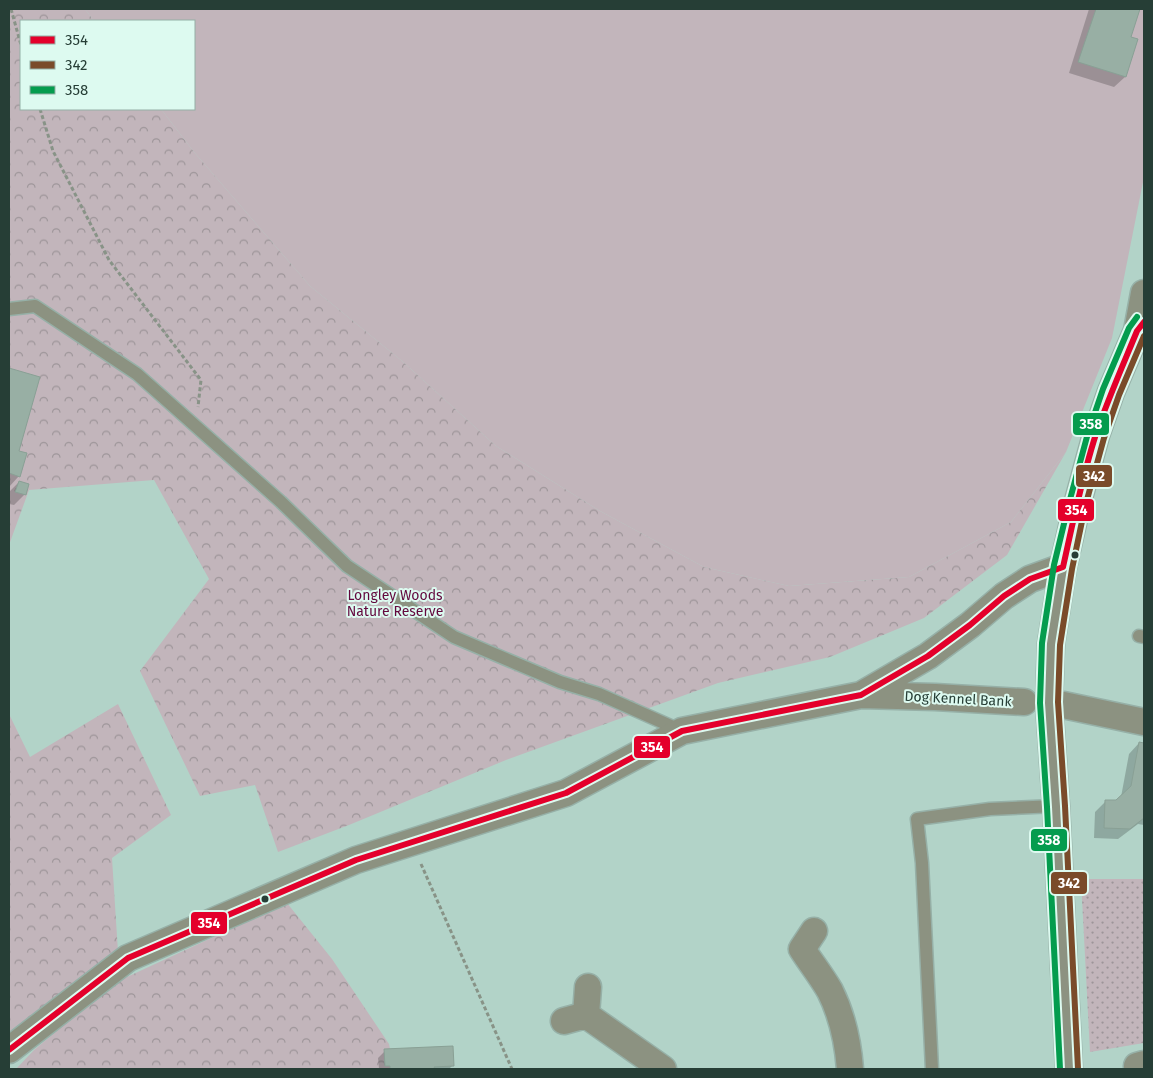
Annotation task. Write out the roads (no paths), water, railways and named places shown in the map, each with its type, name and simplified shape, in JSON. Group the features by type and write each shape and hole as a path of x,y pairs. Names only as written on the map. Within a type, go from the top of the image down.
{"street":[{"path":"1069,1069 1056,806 1037,702 1051,644 1063,567 1076,504 1111,392 1141,326 1144,293"},
{"name":"Dog Kennel Bank","path":"861,695 928,656 970,625 1004,596 1030,579 1063,567"},
{"name":"Dog Kennel Bank","path":"9,1050 128,958 356,860 566,793 682,731 861,695 1037,702 1144,722"},
{"path":"799,943 830,991 841,1018 849,1053 850,1069"},
{"path":"588,987 575,1018 663,1069"}],"lane":[{"path":"9,309 35,306 137,374 281,502 347,566 454,637 560,682 599,694 682,731"},
{"path":"932,1069 922,864 917,819 990,808 1056,806"}],"park label":[{"name":"Longley Woods Nature Reserve","path":"395,604"}]}
